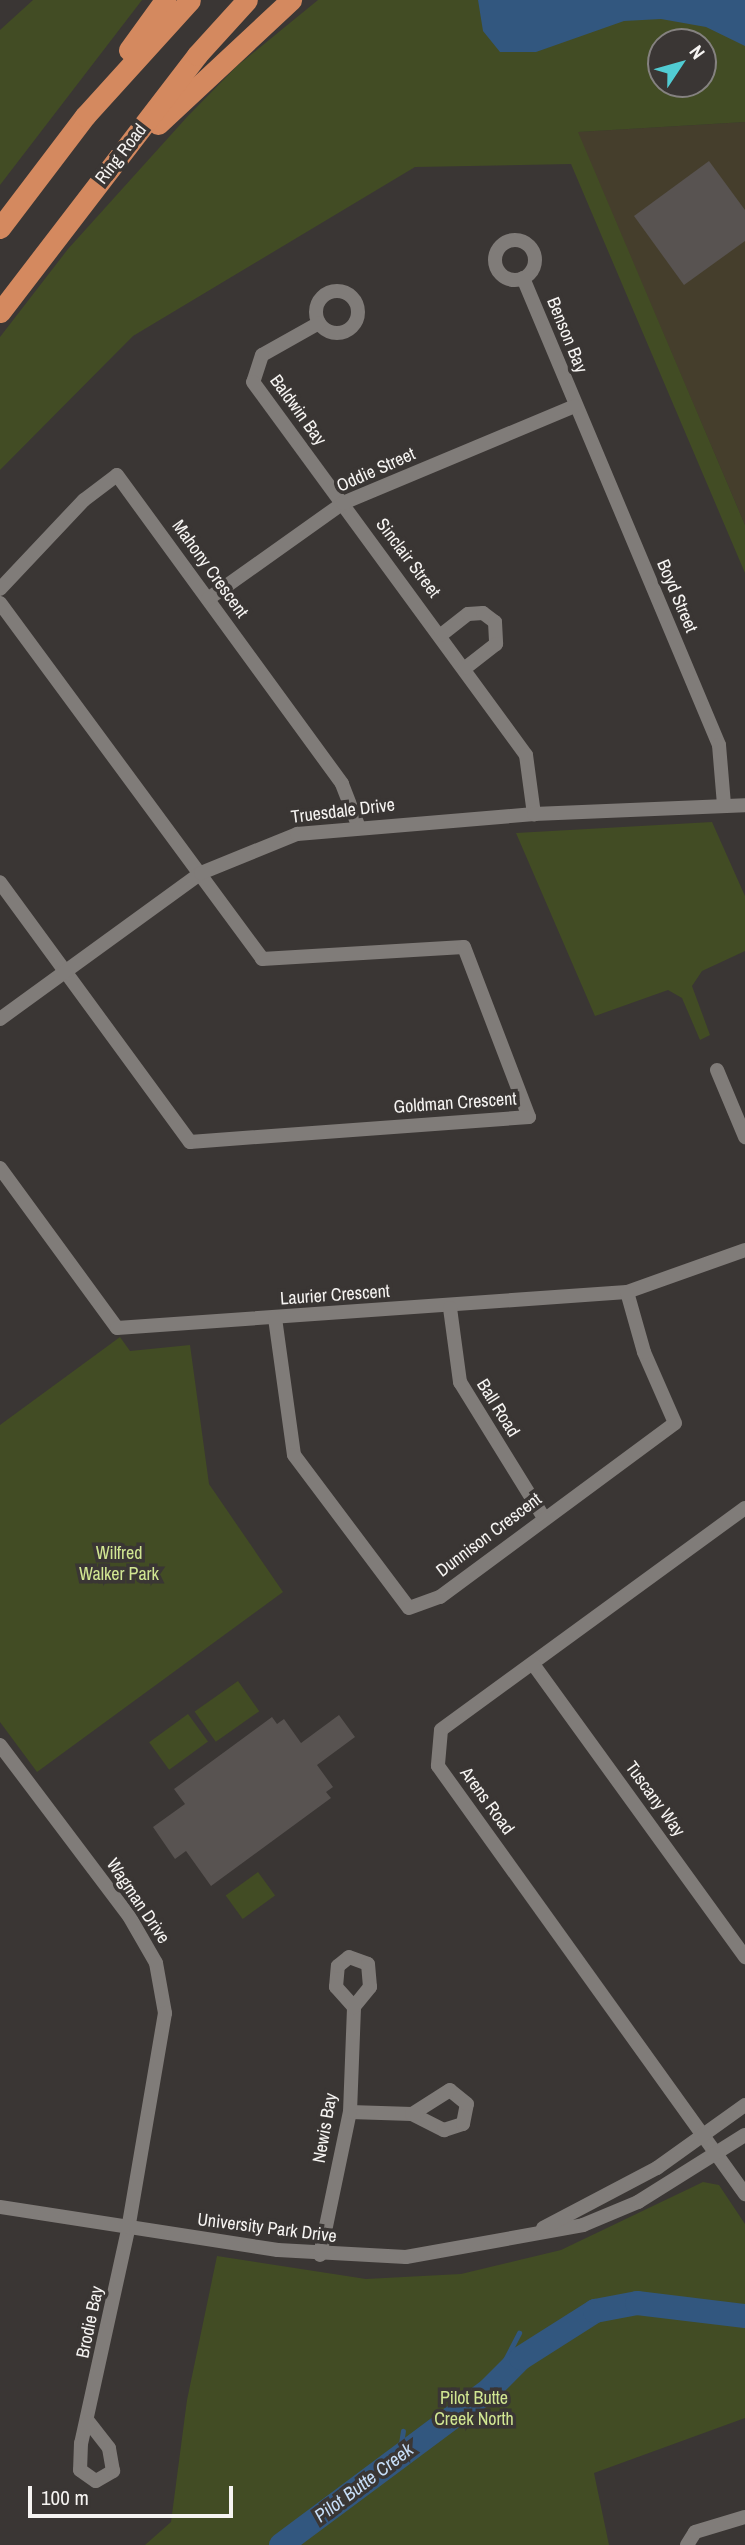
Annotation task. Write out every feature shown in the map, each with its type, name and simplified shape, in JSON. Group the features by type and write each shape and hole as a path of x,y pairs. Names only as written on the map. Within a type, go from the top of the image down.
{"highway":[{"path":"0,228 85,116 165,0"},
{"path":"85,116 190,0"},
{"name":"Ring Road","path":"0,312 197,55 247,0"},
{"path":"95,188 291,0"}],"street":[{"name":"Benson Bay","path":"523,278 575,406"},
{"name":"Baldwin Bay","path":"319,323 262,355 253,382 343,503"},
{"name":"Oddie Street","path":"208,598 343,503 575,406"},
{"name":"Boyd Street","path":"575,406 719,746 724,806"},
{"name":"Mahony Crescent","path":"0,589 85,500 117,475 342,784 358,825"},
{"name":"Sinclair Street","path":"343,503 526,755 534,814"},
{"path":"0,603 201,873"},
{"path":"441,635 468,614 483,613 495,622 496,644 465,668"},
{"name":"Truesdale Drive","path":"0,1019 201,873 296,834 358,825 745,805"},
{"name":"Goldman Crescent","path":"65,972 190,1142 529,1117 464,947 262,959 201,873"},
{"path":"0,882 65,972"},
{"path":"717,1070 745,1137"},
{"name":"Laurier Crescent","path":"0,1168 117,1328 450,1308 627,1292 745,1250"},
{"name":"Dunnison Crescent","path":"275,1318 295,1455 409,1608 440,1597 675,1423 644,1352 627,1292"},
{"name":"Ball Road","path":"450,1308 460,1382 544,1518"},
{"name":"Arens Road","path":"745,1508 441,1730 438,1766 745,2194"},
{"name":"Tuscany Way","path":"533,1664 745,1957"},
{"name":"Wagman Drive","path":"0,1745 130,1916 156,1963 165,2012 128,2230"},
{"name":"Newis Bay","path":"320,2255 350,2112 354,2007"},
{"name":"University Park Drive","path":"530,2235 657,2168 745,2105"},
{"path":"350,2112 412,2115"},
{"name":"University Park Drive","path":"0,2207 128,2230 320,2255 405,2258 583,2225 638,2202 745,2135"},
{"name":"Brodie Bay","path":"89,2422 128,2230"},
{"path":"687,2545 695,2532 745,2517"}],"shaded area":[{"path":"745,122 745,525 577,132"}],"green space":[{"path":"33,0 142,0 0,185 0,30"},
{"path":"318,0 745,0 745,122 578,132 745,525 745,573 571,164 415,167 133,336 0,470 0,337 68,249 187,117 237,66"},
{"path":"712,822 745,896 745,951 702,971 692,986 710,1035 700,1040 682,998 668,990 595,1016 516,833"},
{"name":"Wilfred Walker Park","path":"120,1337 130,1351 190,1345 209,1484 283,1592 37,1772 0,1722 0,1425"},
{"path":"238,1681 259,1711 216,1742 195,1711"},
{"path":"188,1714 208,1742 169,1770 149,1742"},
{"path":"258,1872 275,1895 243,1919 226,1896"},
{"name":"Pilot Butte Creek North","path":"703,2182 719,2185 745,2224 745,2418 594,2473 609,2545 145,2545 171,2522 187,2400 217,2256 366,2279 461,2274 561,2250"}],"water":[{"path":"478,0 745,0 745,46 717,32 717,28 661,19 624,21 536,52 500,52 483,31"}],"building":[{"path":"709,161 745,210 745,241 684,285 634,216"},
{"path":"339,1715 355,1737 317,1765 333,1787 326,1792 331,1798 211,1886 186,1851 175,1859 153,1827 185,1804 174,1789 272,1717 277,1724 284,1719 301,1743"}],"waterway":[{"name":"Pilot Butte Creek","path":"281,2545 490,2389 521,2358 595,2311 637,2303 745,2316"},
{"path":"490,2389 519,2333"},
{"path":"399,2456 403,2431"},
{"name":"Pilot Butte Creek","path":"372,2476 381,2478"}]}
